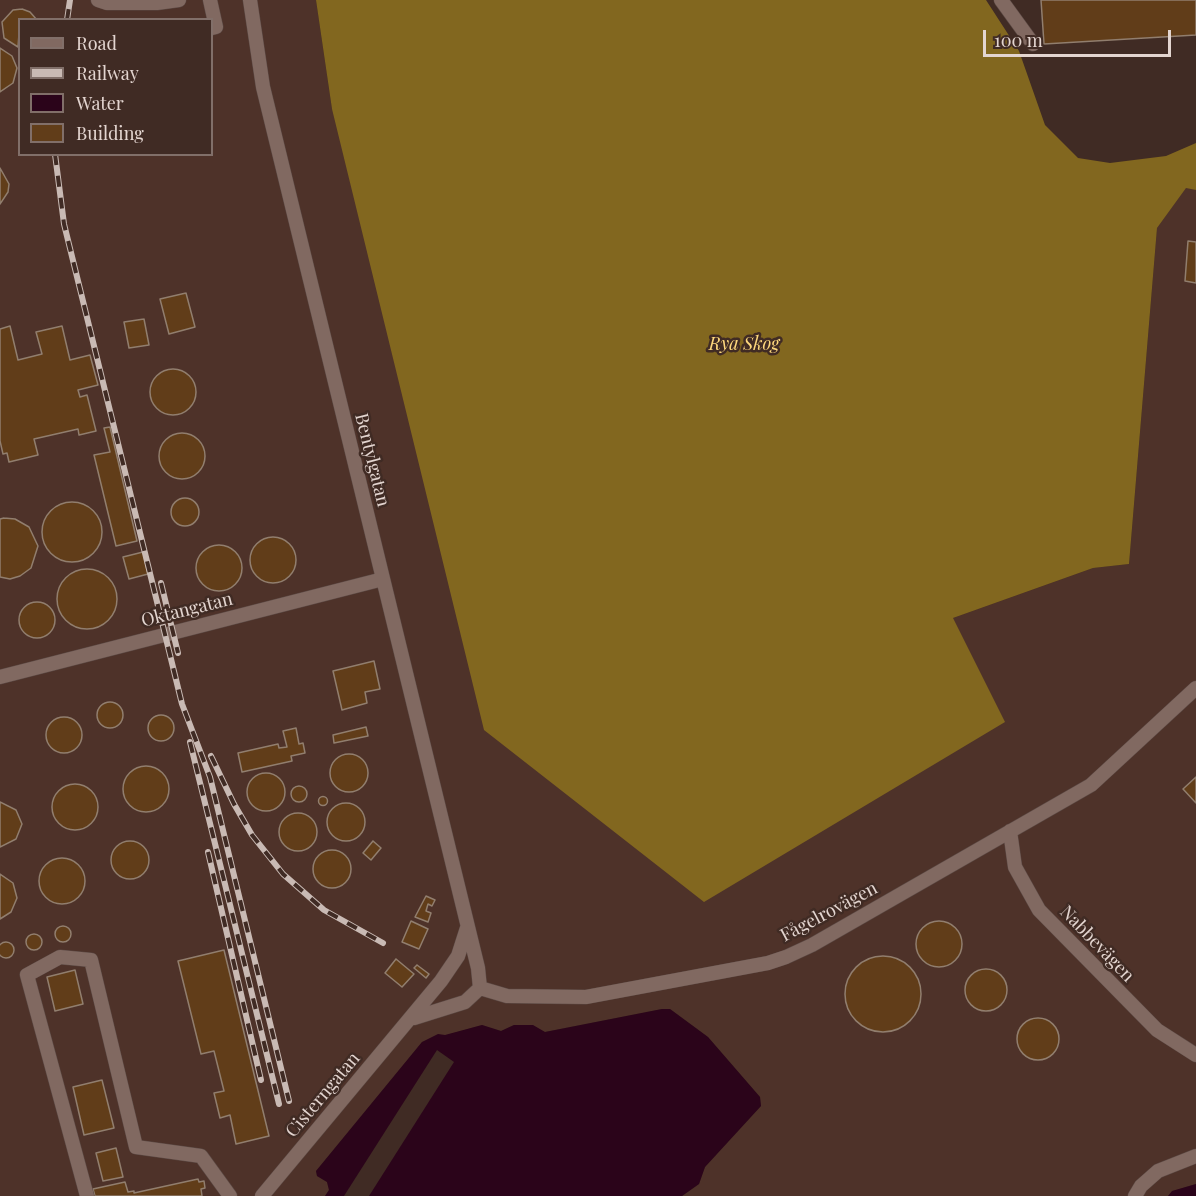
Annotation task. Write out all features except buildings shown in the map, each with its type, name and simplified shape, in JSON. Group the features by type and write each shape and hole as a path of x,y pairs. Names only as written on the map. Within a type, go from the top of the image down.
{"lane":[{"path":"98,0 107,3 157,3 179,0"},
{"path":"210,0 216,27 213,28"},
{"name":"Bentylgatan","path":"250,0 263,87 467,927"},
{"path":"1001,0 1033,44"},
{"name":"Oktangatan","path":"0,677 383,579"},
{"name":"Fågelrovägen","path":"480,988 507,996 586,997 768,963 812,945 1091,785 1196,688"},
{"name":"Nabbevägen","path":"1010,831 1015,867 1039,910 1157,1030 1196,1055"},
{"path":"412,1019 465,1002 480,988 478,968 467,927"},
{"name":"Cisterngatan","path":"262,1196 412,1019 458,956 467,927"},
{"path":"87,1196 27,975 60,957 91,960 135,1147 201,1156 230,1196"},
{"path":"1135,1196 1141,1186 1158,1171 1196,1156"}],"shaded area":[{"path":"0,0 316,0 332,109 953,618 1093,568 1129,564 1157,228 1186,187 1196,190 1196,1184 1173,1191 1168,1196 682,1196 699,1184 705,1167 761,1106 760,1097 708,1037 670,1009 662,1009 545,1032 514,1025 501,1031 482,1025 422,1042 316,1171 317,1176 327,1182 329,1190 325,1196 0,1196"}],"green space":[{"name":"Rya Skog","path":"316,0 986,0 1019,51 1045,125 1078,158 1110,163 1166,156 1196,143 1196,190 1186,188 1157,228 1129,564 1093,568 953,618 1005,722 704,902 484,730 332,109"}],"water":[{"path":"670,1009 708,1037 760,1097 761,1106 705,1167 699,1184 682,1196 325,1196 329,1190 327,1182 317,1176 316,1171 422,1042 438,1034 445,1035 482,1025 501,1031 514,1025 533,1025 545,1032"},
{"path":"1196,1184 1196,1196 1168,1196 1172,1191"}],"pier":[{"path":"437,1050 454,1062 369,1196 344,1196"}],"railway":[{"path":"67,18 70,0"},
{"path":"55,156 64,224 182,704 210,777 289,1101"},
{"path":"161,583 178,653"},
{"path":"190,742 279,1104"},
{"path":"211,756 252,835 283,874 324,910 383,943"},
{"path":"208,852 261,1080"}]}
